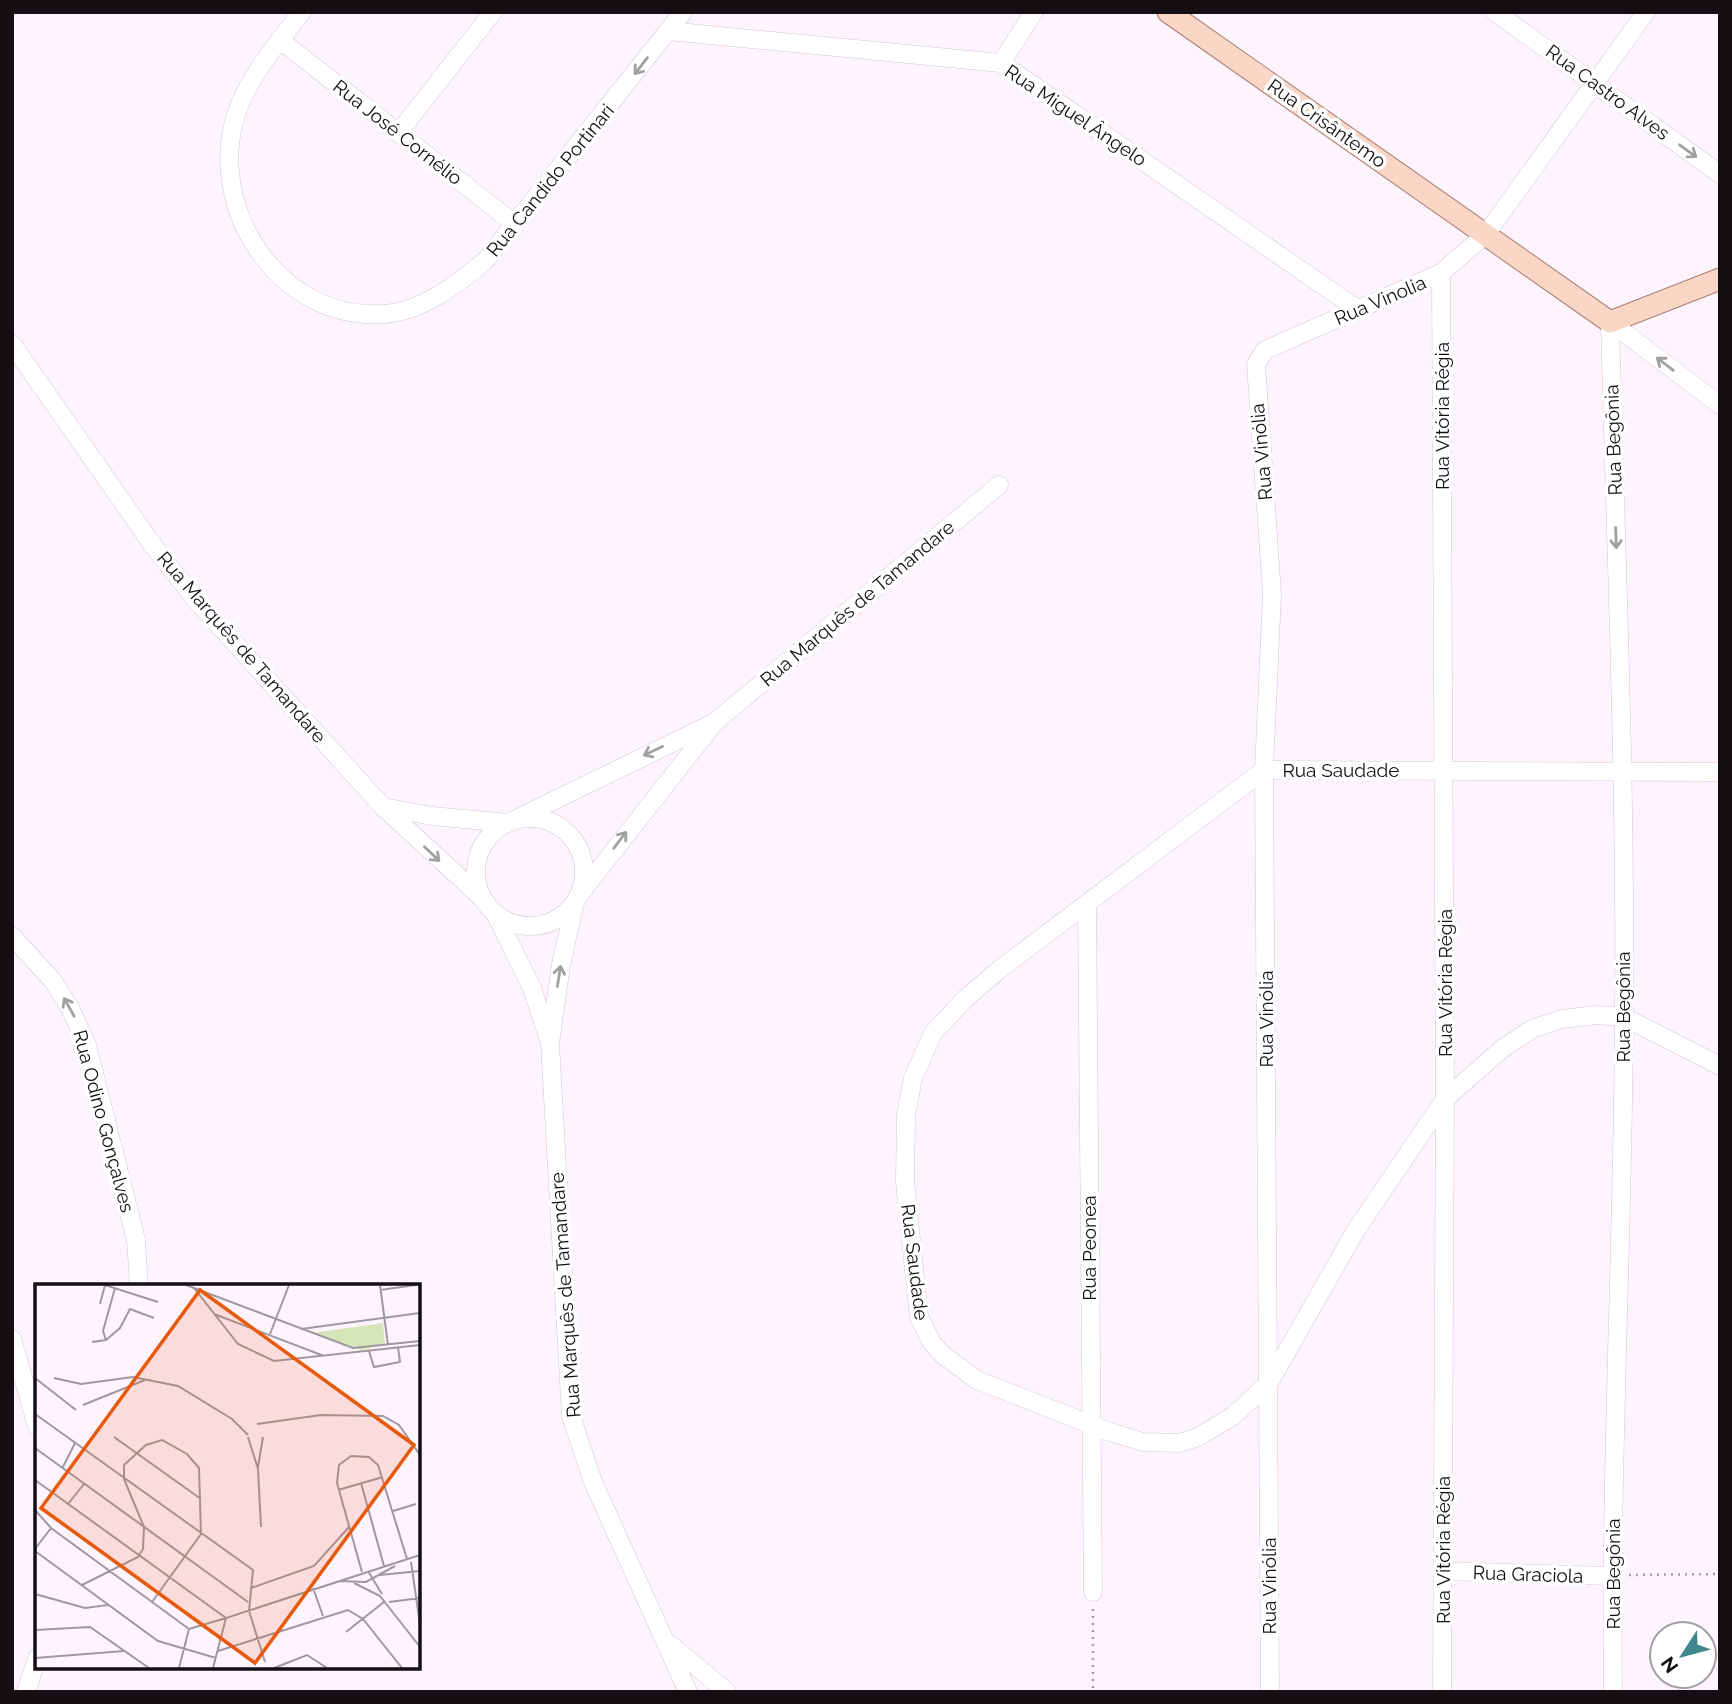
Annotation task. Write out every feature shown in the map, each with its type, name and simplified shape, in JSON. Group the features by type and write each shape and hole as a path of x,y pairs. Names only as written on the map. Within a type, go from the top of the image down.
{"main road":[{"name":"Rua Crisântemo","path":"1168,12 1610,322"},
{"path":"1610,322 1720,279"}],"street":[{"name":"Rua Candido Portinari","path":"302,12 281,40 236,114 229,148 230,187 246,233 265,262 290,286 323,305 354,313 383,314 414,308 455,285 475,269 516,225 683,12"},
{"path":"399,132 493,12"},
{"path":"1001,63 1034,12"},
{"name":"Rua Castro Alves","path":"1495,12 1720,174"},
{"name":"Rua Vinolia","path":"1265,350 1441,274 1486,234 1594,81 1647,12"},
{"name":"Rua Miguel Ângelo","path":"668,31 1001,63 1357,309"},
{"name":"Rua José Cornélio","path":"281,40 516,225"},
{"name":"Rua Vitória Régia","path":"1441,274 1445,1099 1442,1692"},
{"path":"1610,322 1720,405"},
{"name":"Rua Begônia","path":"1610,322 1622,774 1624,1017 1612,1576 1613,1692"},
{"name":"Rua Marquês de Tamandare","path":"12,344 152,544 186,587 383,807 483,899"},
{"name":"Rua Vinólia","path":"1265,350 1257,360 1255,372 1272,594 1264,770 1270,1692"},
{"name":"Rua Marquês de Tamandare","path":"688,1692 593,1482 573,1426 550,1043 561,965 577,898 715,722 999,485"},
{"name":"Rua Marquês de Tamandare","path":"512,821 715,722"},
{"name":"Rua Saudade","path":"1720,772 1622,774 1264,770 1000,969 966,998 933,1033 913,1078 905,1148 909,1231 919,1317 932,1343 955,1365 977,1380 1126,1438 1163,1444 1180,1443 1216,1428 1269,1384 1356,1230 1445,1099 1502,1049 1532,1029 1562,1019 1597,1015 1624,1017 1720,1066"},
{"path":"383,807 432,816 512,821 532,818 549,822 564,831 576,844 582,860 583,878 577,898 559,918 538,926 523,926 496,914 483,899 476,874 481,849 497,829 512,821"},
{"name":"Rua Peonea","path":"1087,905 1093,1592"},
{"name":"Rua Marquês de Tamandare","path":"496,914 532,988 550,1043"},
{"name":"Rua Odino Gonçalves","path":"12,936 53,981 70,1008 87,1045 136,1240 139,1284"},
{"path":"12,1339 35,1419"},
{"name":"Rua Graciola","path":"1444,1571 1612,1576"},
{"path":"665,1639 705,1676 727,1692"},
{"path":"26,1692 35,1664"}],"path":[{"path":"1612,1576 1720,1574"},
{"path":"1093,1592 1093,1692"}]}
